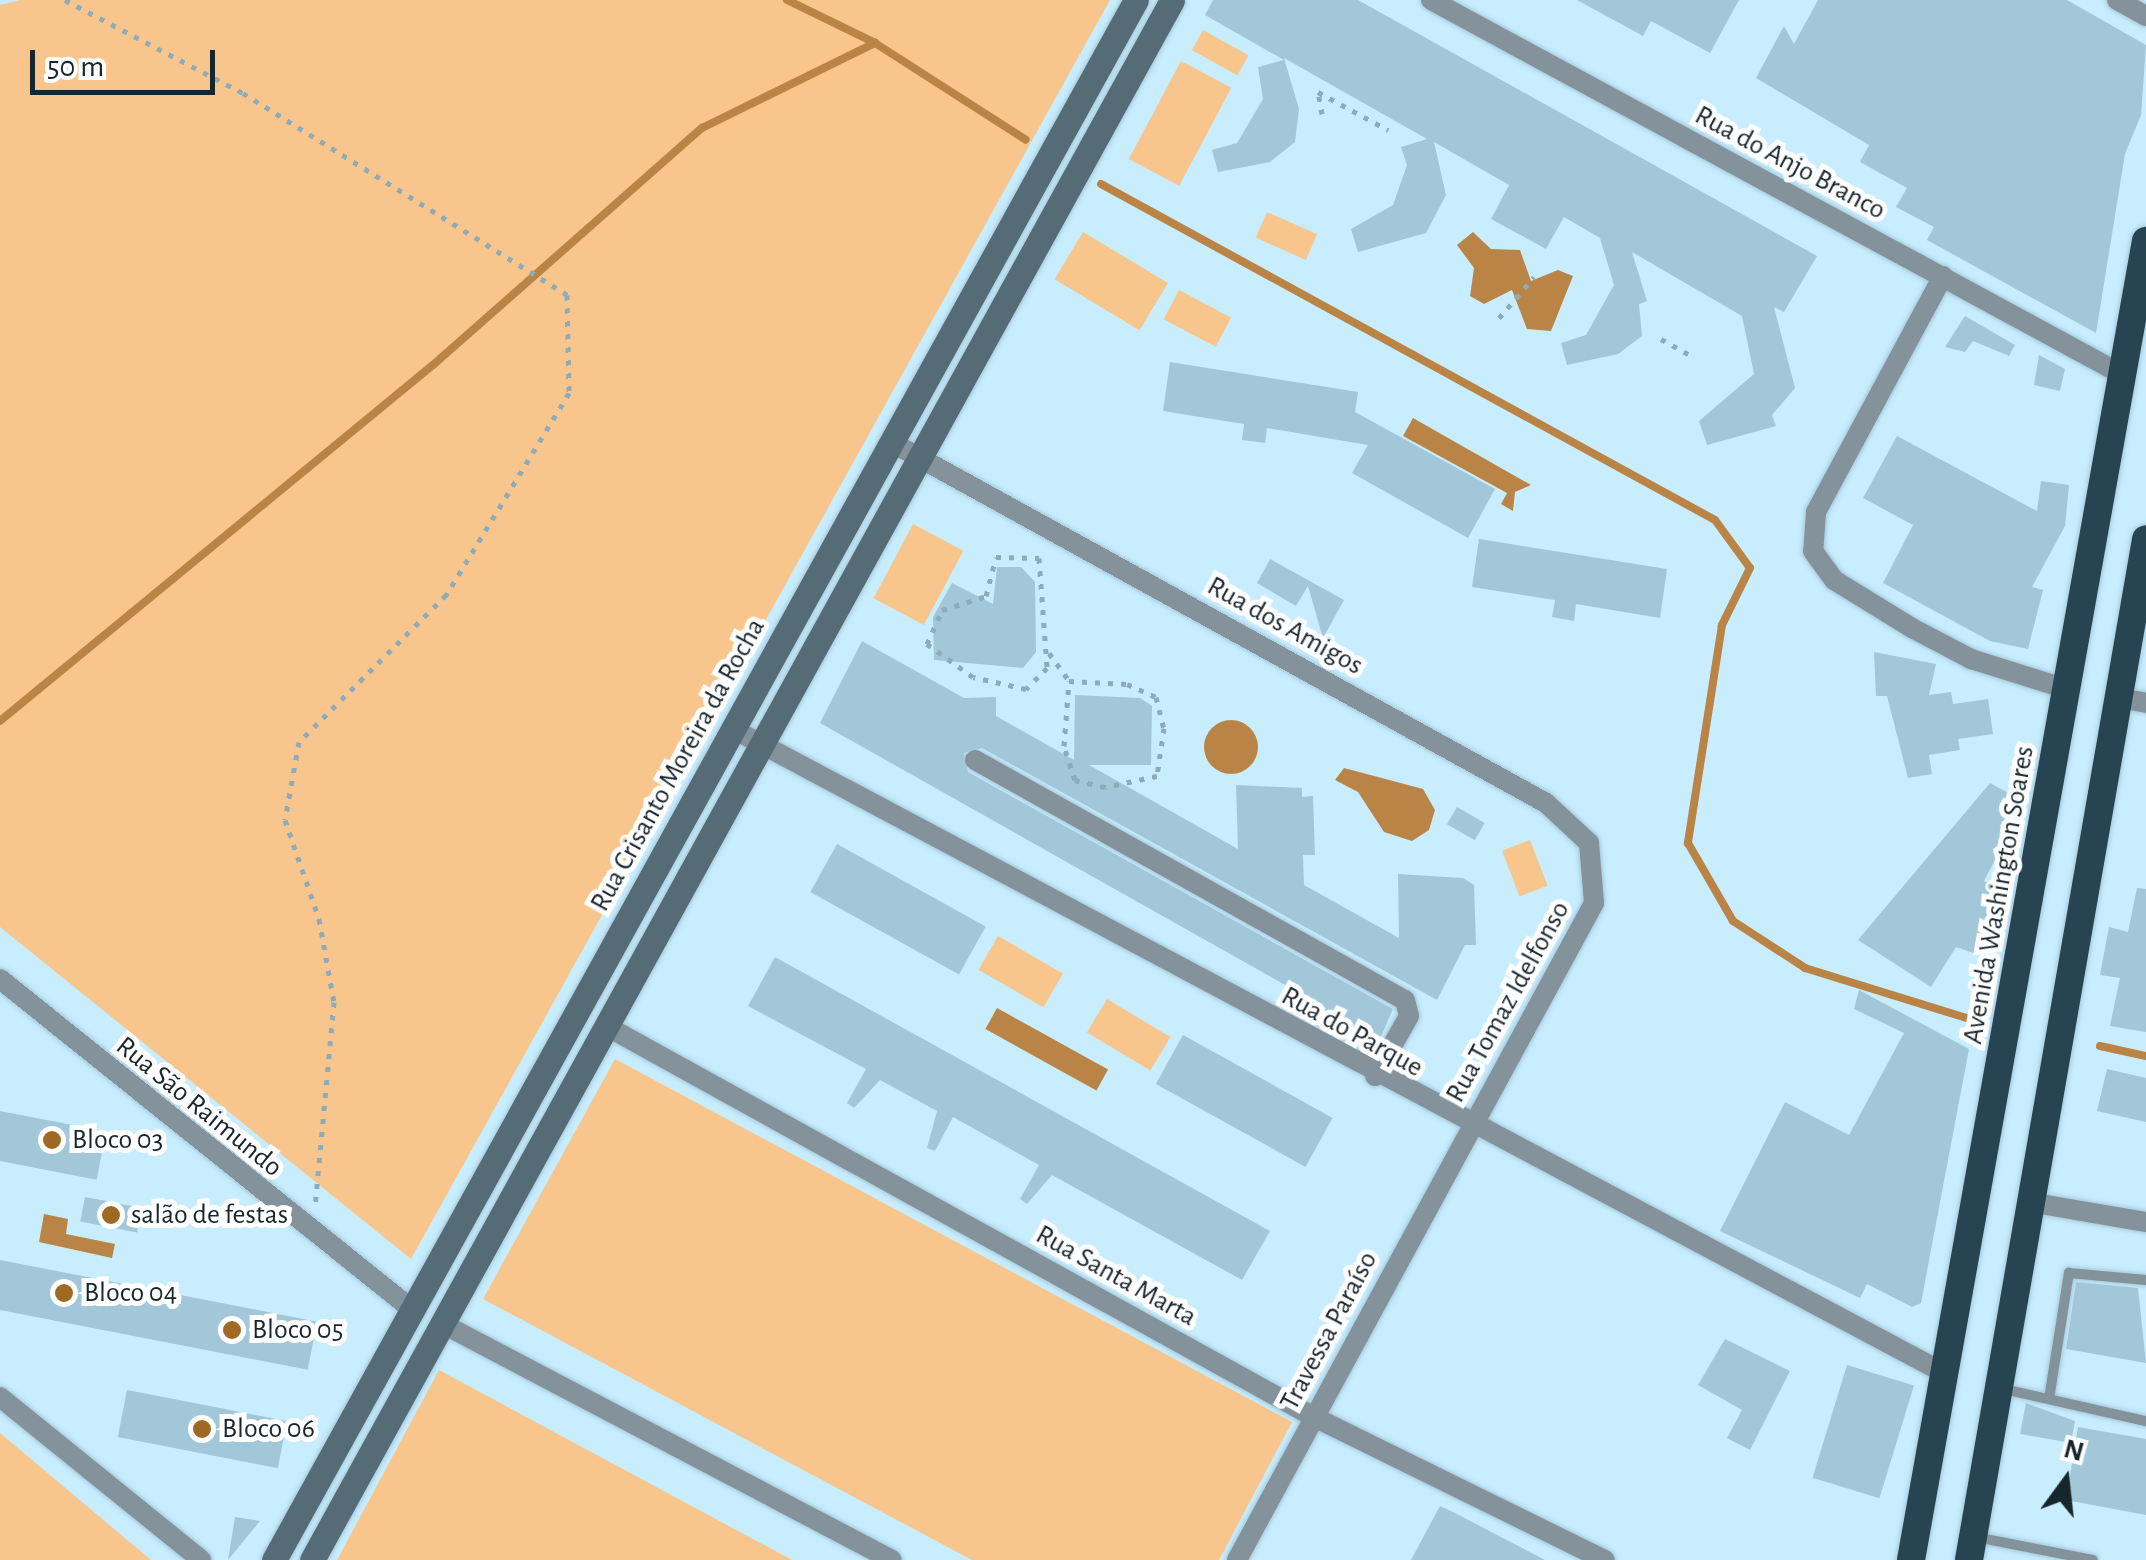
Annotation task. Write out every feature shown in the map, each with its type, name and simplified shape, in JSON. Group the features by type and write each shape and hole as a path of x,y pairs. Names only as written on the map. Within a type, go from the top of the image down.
{"highway":[{"name":"Avenida Washington Soares","path":"1911,1560 1948,1375 2146,240"},
{"path":"1971,1548 2030,1202 2133,700 2146,539"}],"main road":[{"name":"Rua Crisanto Moreira da Rocha","path":"274,1560 1136,0"},
{"path":"312,1560 1172,0"},
{"path":"577,1009 608,1026"},
{"path":"414,1310 443,1324"}],"street":[{"name":"Rua do Anjo Branco","path":"1431,0 2123,375"},
{"path":"2117,0 2146,16"},
{"path":"1943,276 1816,512 1813,551 1834,580 1912,628 1971,659 2067,689"},
{"name":"Rua dos Amigos","path":"890,442 1546,803 1589,843 1594,904"},
{"name":"Rua do Parque","path":"733,729 1470,1127 1948,1375"},
{"path":"974,760 1405,1000 1409,1016 1375,1076"},
{"name":"Rua Tomaz Idelfonso","path":"1470,1127 1594,904"},
{"name":"Rua São Raimundo","path":"0,979 311,1235 414,1310"},
{"name":"Rua Santa Marta","path":"608,1026 1314,1417 1606,1560"},
{"name":"Travessa Paraíso","path":"1238,1560 1470,1127"},
{"path":"2030,1202 2146,1222"},
{"path":"443,1324 892,1560"},
{"path":"0,1397 201,1560"}],"lane":[{"path":"2050,1398 2069,1272 2146,1280"},
{"path":"1998,1388 2146,1421"},
{"path":"1971,1548 2092,1560"}],"path":[{"path":"65,0 244,93 567,295 570,392 446,595 298,742 285,820 319,919 334,1002 311,1235"},
{"path":"1322,114 1318,92 1388,130"},
{"path":"1499,318 1534,277"},
{"path":"1661,339 1693,358"},
{"path":"1047,650 1038,682 1006,688 935,658 930,622 986,596 996,557 1039,558 1047,650 1070,681 1064,746 1075,780 1105,787 1156,776 1164,728 1156,697 1127,684 1070,681"}],"shaded area":[{"path":"20,0 1110,0 411,1259 0,927 0,5"},
{"path":"1203,30 1248,55 1237,75 1192,50"},
{"path":"1181,61 1231,88 1179,186 1129,159"},
{"path":"1267,212 1317,234 1306,260 1256,238"},
{"path":"1083,232 1168,283 1140,330 1055,279"},
{"path":"1473,232 1491,249 1520,250 1531,281 1558,270 1573,276 1551,331 1527,329 1512,290 1484,304 1470,296 1474,268 1457,245"},
{"path":"1179,290 1231,318 1216,347 1164,319"},
{"path":"1413,418 1531,485 1515,492 1513,511 1501,504 1507,493 1403,436"},
{"path":"913,524 963,551 924,625 874,598"},
{"path":"1231,720 1250,728 1258,747 1250,766 1231,774 1212,766 1204,747 1212,728"},
{"path":"1344,768 1423,789 1435,810 1429,830 1412,841 1384,832 1358,792 1335,780"},
{"path":"1530,840 1548,886 1520,896 1502,851"},
{"path":"998,936 1063,974 1043,1007 978,970"},
{"path":"1107,999 1170,1037 1150,1071 1087,1032"},
{"path":"997,1008 1108,1070 1096,1091 985,1029"},
{"path":"615,1059 1292,1422 1219,1560 972,1560 483,1299"},
{"path":"44,1214 68,1219 66,1234 115,1244 112,1258 39,1242"},
{"path":"439,1370 792,1560 337,1560"},
{"path":"0,1433 151,1560 0,1560"}],"building":[{"path":"1213,0 1358,0 1817,256 1784,312 1774,307 1795,388 1772,415 1776,426 1707,445 1699,421 1754,374 1742,316 1632,252 1647,301 1639,304 1642,336 1618,354 1567,365 1561,343 1586,335 1614,285 1600,238 1564,217 1546,249 1491,219 1509,185 1434,142 1446,195 1426,233 1358,252 1351,229 1393,205 1407,165 1401,147 1427,139 1284,58 1299,109 1295,142 1270,162 1218,172 1212,150 1237,143 1263,99 1258,67 1284,60 1205,15"},
{"path":"1577,0 1739,0 1710,53 1651,21 1643,36"},
{"path":"1818,0 2067,0 2146,45 2141,115 2125,154 2096,333 1927,240 1934,227 1896,207 1907,188 1860,162 1869,145 1756,78 1784,26 1794,44"},
{"path":"1965,316 2015,345 2009,356 1973,341 1965,352 1945,347"},
{"path":"2039,355 2065,369 2060,391 2034,385"},
{"path":"1170,362 1358,392 1355,412 1495,489 1468,538 1352,473 1368,445 1267,428 1265,443 1242,440 1244,424 1163,411"},
{"path":"1897,436 2037,511 2041,481 2069,485 2065,526 2032,587 2043,590 2028,649 1990,641 1883,583 1913,525 1863,498"},
{"path":"1479,539 1667,569 1660,618 1576,604 1574,621 1552,617 1555,600 1472,587"},
{"path":"1270,559 1344,600 1323,638 1308,586 1296,606 1257,583"},
{"path":"997,567 1021,567 1035,582 1036,652 1023,668 934,660 933,617 952,583 993,604"},
{"path":"862,641 964,698 996,697 996,716 1074,760 1075,695 1140,698 1152,706 1151,765 1089,765 1238,849 1236,785 1302,788 1302,797 1313,796 1315,855 1303,855 1304,885 1399,938 1398,874 1463,878 1474,885 1476,945 1465,945 1437,1000 982,748 964,753 968,772 1393,1009 1380,1039 1363,1029 1357,1040 1320,1019 1326,1008 820,723"},
{"path":"1874,652 1936,664 1929,695 1951,692 1953,704 1988,699 1993,734 1958,739 1960,750 1929,755 1932,774 1908,778 1887,696 1876,696"},
{"path":"1990,783 2025,802 1984,881 1998,888 1976,954 1956,947 1931,987 1858,940"},
{"path":"1457,807 1485,823 1475,840 1447,824"},
{"path":"837,844 986,926 959,975 810,892"},
{"path":"2137,888 2146,889 2146,1032 2110,1026 2120,978 2100,975 2109,927 2128,932"},
{"path":"775,957 1270,1231 1242,1280 1052,1175 1027,1204 1020,1199 1039,1165 953,1117 935,1151 927,1148 937,1111 880,1080 854,1108 847,1103 866,1069 748,1006"},
{"path":"1859,990 1969,1049 1921,1303 1912,1307 1867,1284 1860,1298 1720,1231 1785,1102 1849,1135 1904,1033 1854,1009"},
{"path":"1183,1035 1333,1118 1305,1167 1156,1084"},
{"path":"2107,1069 2146,1078 2146,1122 2097,1111"},
{"name":"Bloco 03","path":"0,1111 106,1132 97,1180 0,1161"},
{"name":"salão de festas","path":"85,1197 142,1208 137,1233 80,1222"},
{"path":"0,1260 317,1322 308,1370 0,1310"},
{"path":"2076,1282 2138,1288 2146,1363 2066,1349"},
{"path":"1725,1339 1790,1371 1750,1450 1727,1438 1742,1410 1698,1385"},
{"path":"1847,1365 1914,1385 1879,1498 1813,1478"},
{"name":"Bloco 06","path":"127,1390 287,1421 278,1468 118,1437"},
{"path":"2026,1403 2075,1421 2071,1443 2020,1434"},
{"path":"2078,1427 2146,1439 2146,1515 2066,1500"},
{"path":"1440,1506 1457,1514 1545,1560 1411,1560"},
{"path":"235,1517 260,1521 228,1560"}],"waterway":[{"path":"787,0 875,43"},
{"path":"0,721 433,365 702,128 875,43 1026,140"},
{"path":"1101,184 1715,520 1750,568 1722,625 1688,843 1733,921 1805,968 1973,1020"},
{"path":"2100,1046 2146,1056"}],"place":[{"name":"Bloco 03","path":"52,1140"},
{"name":"salão de festas","path":"111,1215"},
{"name":"Bloco 04","path":"64,1293"},
{"name":"Bloco 05","path":"232,1330"},
{"name":"Bloco 06","path":"202,1429"}]}
